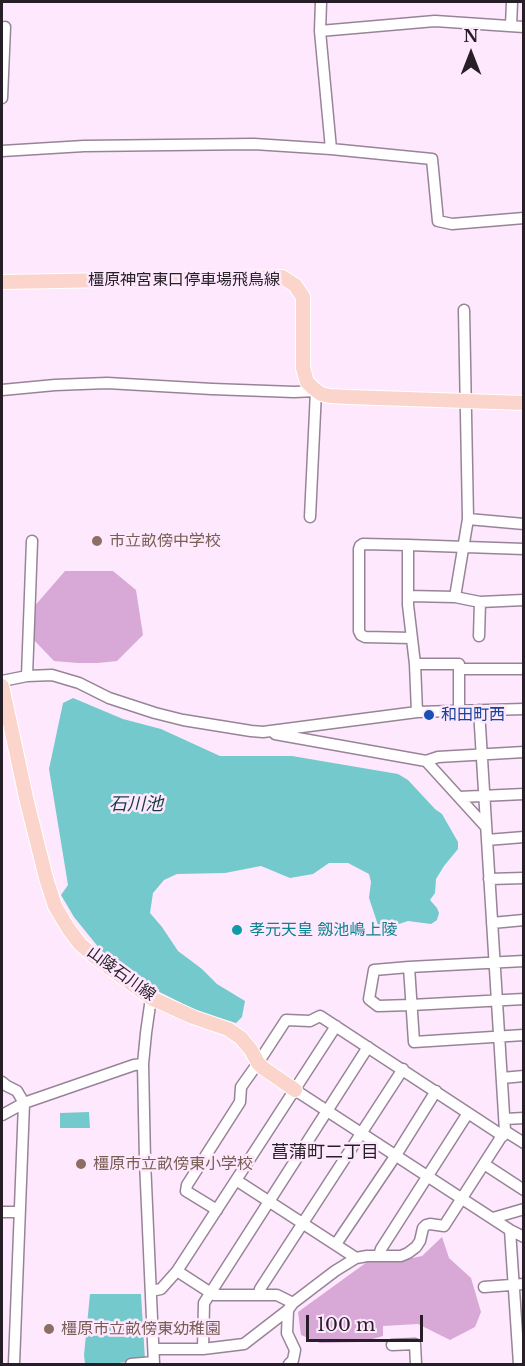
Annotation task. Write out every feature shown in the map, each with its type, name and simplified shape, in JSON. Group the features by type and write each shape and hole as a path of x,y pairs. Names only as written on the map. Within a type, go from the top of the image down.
{"main road":[{"name":"橿原神宮東口停車場飛鳥線","path":"2,282 272,277 287,279 298,288 303,297 303,368 307,382 316,391"},
{"path":"316,391 330,396 524,403"},
{"name":"山陵石川線","path":"2,686 37,842 55,906 68,928 80,944 95,957 151,998 193,1017 228,1029 241,1038 263,1068 295,1090"}],"street":[{"path":"321,2 320,31 332,149"},
{"path":"511,26 512,2"},
{"path":"320,31 435,21 524,27"},
{"path":"2,98 5,27"},
{"path":"2,151 84,146 254,144 432,159 438,221 452,224 524,218"},
{"path":"455,597 468,519 464,310"},
{"path":"2,390 107,383 213,389 316,391 310,517"},
{"path":"468,519 524,524"},
{"path":"27,676 32,541"},
{"path":"412,638 361,635 359,631 360,546 363,544 524,549"},
{"path":"408,545 408,596 417,712"},
{"path":"408,596 455,597 480,602 524,600"},
{"path":"479,636 480,602"},
{"path":"415,664 459,664 459,711"},
{"path":"459,669 524,669"},
{"path":"2,681 27,676 52,675 79,683 109,699 183,720 251,732 417,712 524,709"},
{"path":"479,710 504,1129"},
{"path":"263,732 426,761 438,757 524,752"},
{"path":"426,761 486,827"},
{"path":"459,797 524,794"},
{"path":"487,840 524,837"},
{"path":"489,879 524,878"},
{"path":"492,923 524,921"},
{"path":"524,962 374,970 369,999 378,1006 524,999"},
{"path":"409,967 414,1042 524,1035"},
{"path":"131,1365 154,1363 143,1064 151,998"},
{"path":"217,1210 186,1191 187,1185 240,1102 241,1087 286,1020 310,1021 320,1016 468,1113 504,1129 524,1143"},
{"path":"151,1291 161,1289 177,1271 336,1026"},
{"path":"203,1349 204,1303 368,1047"},
{"path":"2,1114 24,1103 134,1065 143,1064"},
{"path":"259,1295 260,1289 302,1223 403,1069"},
{"path":"502,1078 524,1076"},
{"path":"2,1082 17,1091 24,1103 14,1365"},
{"path":"295,1090 524,1237"},
{"path":"336,1244 436,1091"},
{"path":"379,1255 427,1175 468,1113"},
{"path":"154,1349 203,1349 244,1344 335,1270 356,1258 379,1255 400,1256 408,1253 420,1241 426,1225 444,1226 504,1129 524,1118"},
{"path":"484,1164 524,1190"},
{"path":"236,1180 356,1258"},
{"path":"493,1218 524,1209"},
{"path":"2,1212 19,1212"},
{"path":"510,1230 519,1284 519,1365"},
{"path":"177,1271 214,1295 277,1295 291,1306"},
{"path":"484,1287 519,1284"},
{"path":"291,1306 288,1333 295,1350 294,1363"},
{"path":"392,1345 415,1344 416,1365"}],"shaded area":[{"path":"65,571 113,571 136,590 143,635 117,661 78,663 54,661 32,638 32,609"},
{"path":"442,1237 449,1258 471,1278 481,1312 475,1327 450,1340 418,1324 383,1326 383,1336 362,1342 320,1343 301,1335 298,1312 367,1262 403,1260 422,1256"}],"water":[{"name":"石川池","path":"73,698 123,719 161,729 220,756 292,756 398,774 408,780 442,814 458,842 458,849 436,879 435,893 430,900 439,913 437,920 431,924 408,921 393,926 378,925 369,898 371,882 369,874 348,863 329,863 313,874 290,878 261,866 225,873 177,874 164,880 153,893 150,913 178,951 217,984 245,1001 242,1017 236,1023 201,1013 132,978 112,964 74,917 61,895 68,885 49,769 63,703"},
{"path":"89,1112 90,1128 60,1128 60,1113"},
{"path":"90,1294 141,1294 145,1360 85,1364"}],"place":[{"name":"市立畝傍中学校","path":"97,541"},
{"name":"和田町西","path":"429,715"},
{"name":"孝元天皇 劔池嶋上陵","path":"237,930"},
{"name":"橿原市立畝傍東小学校","path":"81,1164"},
{"name":"橿原市立畝傍東幼稚園","path":"49,1329"}],"district":[{"name":"菖蒲町二丁目","path":"325,1153"}]}
